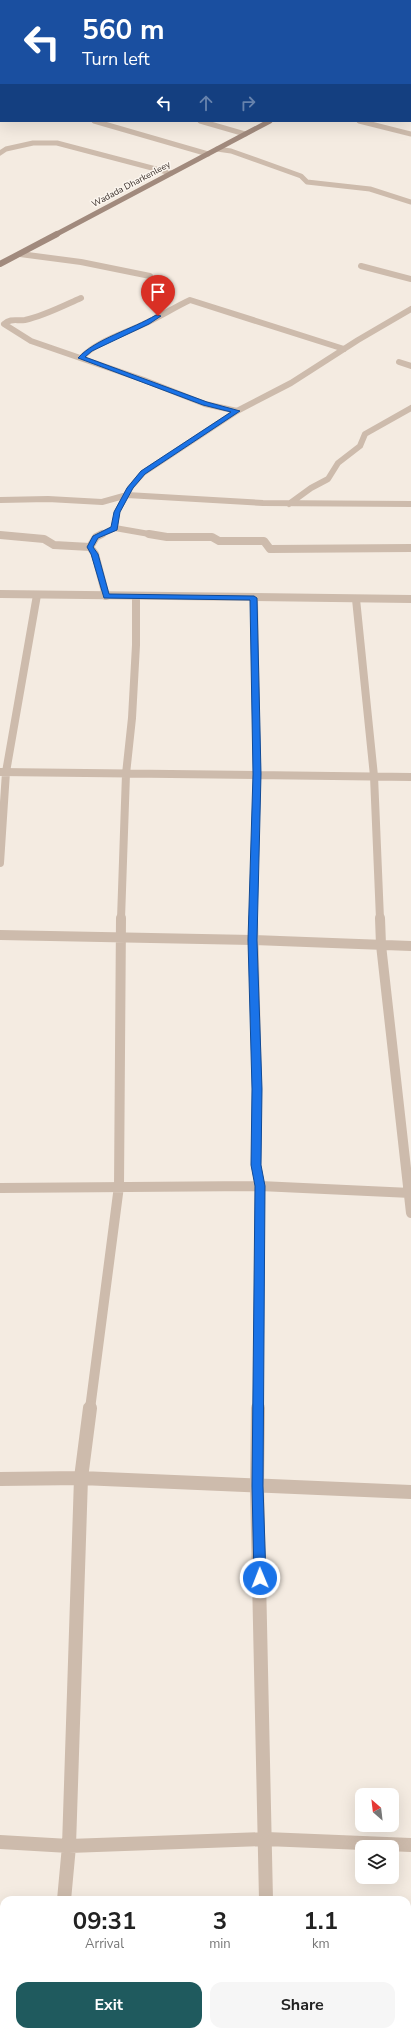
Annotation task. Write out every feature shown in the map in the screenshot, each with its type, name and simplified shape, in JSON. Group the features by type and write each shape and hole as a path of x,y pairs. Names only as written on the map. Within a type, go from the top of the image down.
{"main road":[{"name":"Wadada Dharkenleey","path":"0,264 268,122"}],"street":[{"path":"97,122 208,154"},
{"path":"203,122 245,134"},
{"path":"363,122 411,134"},
{"path":"0,153 6,149 33,143 57,143 171,173"},
{"path":"217,149 231,151 301,176 307,182 370,189 411,202"},
{"path":"20,254 87,263 150,276"},
{"path":"361,266 411,279"},
{"path":"81,298 47,313 24,320 9,320 4,324 31,341 206,404 237,411"},
{"path":"81,358 90,350 147,323 168,310 190,300 344,349"},
{"path":"115,528 117,512 130,488 143,473 237,411 291,383 411,309"},
{"path":"399,362 411,366"},
{"path":"289,504 311,488 328,479 338,463 360,446 365,434 411,408"},
{"path":"0,500 48,499 102,502 127,495 289,504 411,504"},
{"path":"90,547 96,537 115,528 167,537 212,537 219,541 264,541 270,549 411,548"},
{"path":"0,534 44,539 54,545 90,547"},
{"path":"90,547 95,554 106,596"},
{"path":"0,594 136,597 411,599"},
{"path":"0,863 3,772 36,595"},
{"path":"64,1896 69,1846 81,1478 119,1186 120,937 126,774 132,718 136,597"},
{"path":"254,598 257,774 252,940 257,1089 256,1165 260,1186 257,1486 266,1839 266,1896"},
{"path":"356,599 374,776 381,945 410,1193 411,1213"},
{"path":"3,772 411,777"},
{"path":"0,935 252,940 411,946"},
{"path":"0,1188 260,1186 410,1193"},
{"path":"0,1479 81,1478 411,1492"},
{"path":"0,1842 69,1846 266,1839 411,1845"}],"route":[{"path":"158,316 147,323 90,350 81,358 206,404 230,408 237,411 143,473 130,488 117,512 115,528 96,537 90,547 95,554 106,596 254,598 257,774 252,940 257,1089 256,1165 260,1186 257,1486 260,1578"}]}
